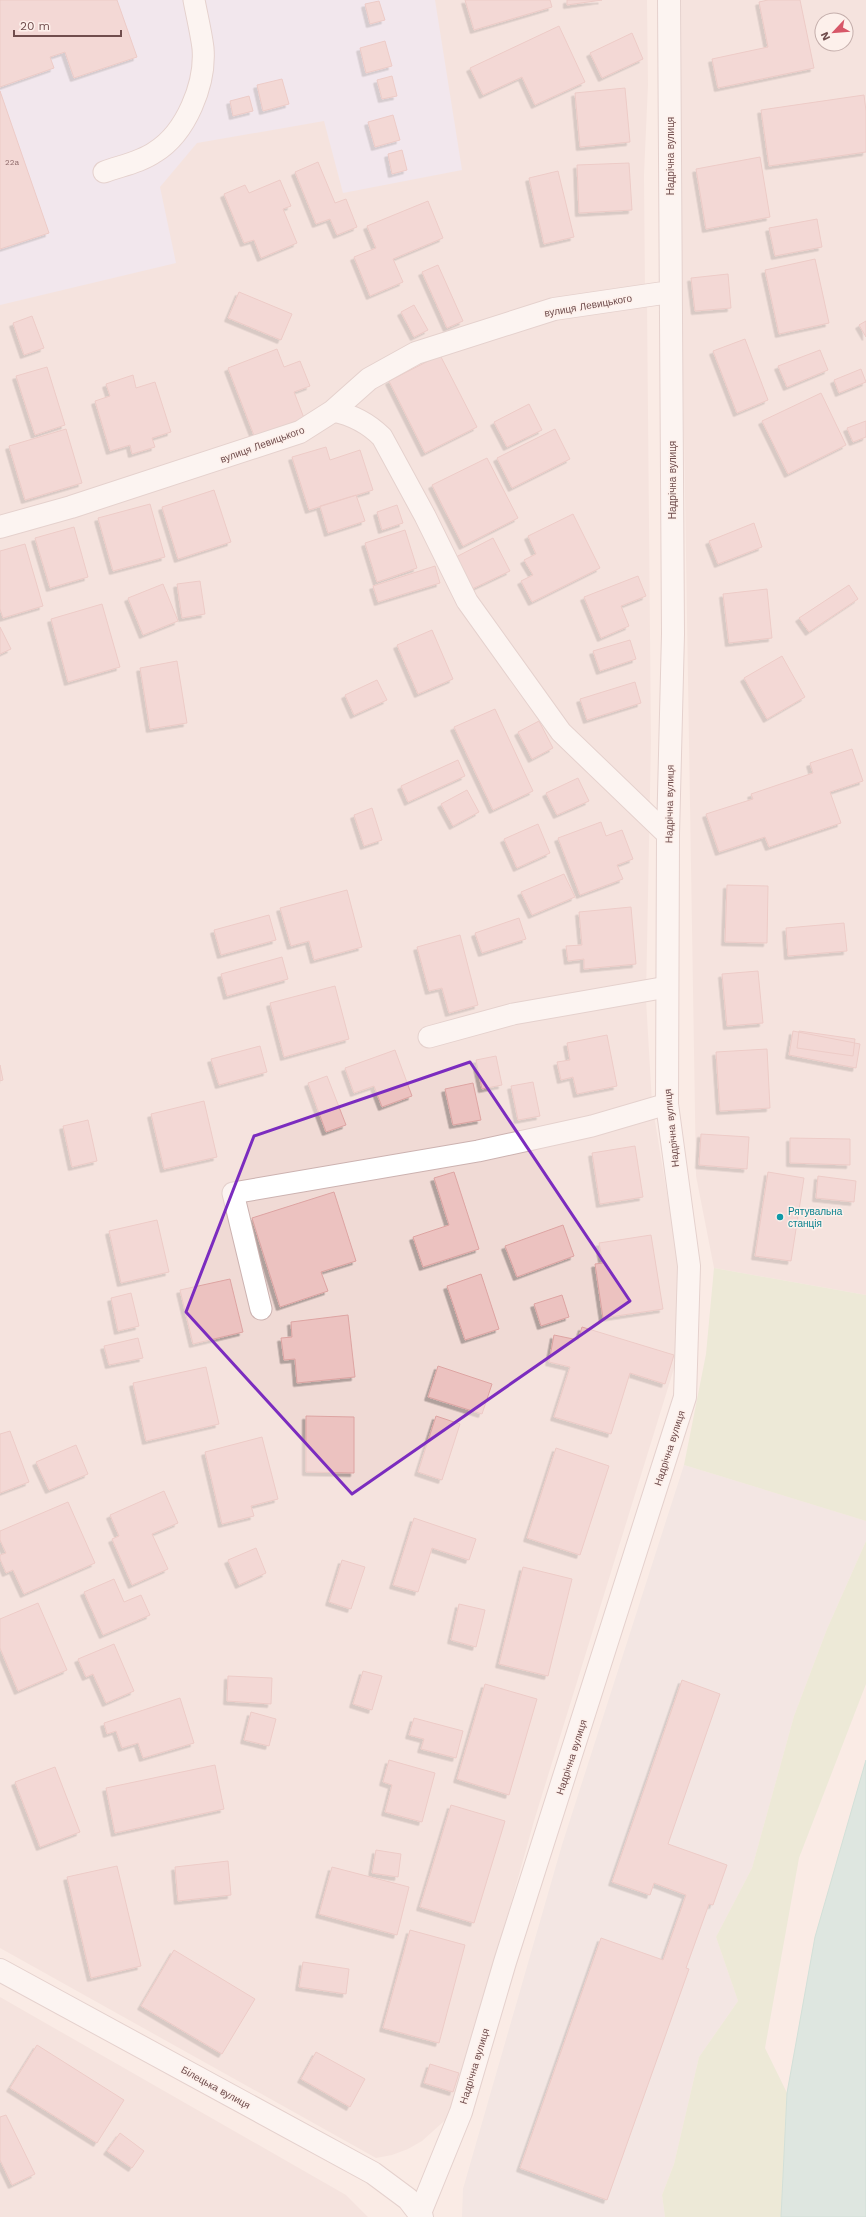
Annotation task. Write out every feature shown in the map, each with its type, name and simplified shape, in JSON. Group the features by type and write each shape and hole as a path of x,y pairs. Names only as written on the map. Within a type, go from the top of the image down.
{"street":[{"name":"Надрічна вулиця","path":"421,2215 461,2112 506,1962 686,1397 689,1266 667,1104 668,835 673,634 669,0"},
{"name":"вулиця Левицького","path":"0,527 71,507 300,432 333,411 369,379 416,353 554,309 670,292"},
{"name":"Білецька вулиця","path":"0,1970 373,2173 408,2199 421,2215"}],"lane":[{"path":"104,172 154,153 168,143 179,130 191,108 202,69 203,49 194,0"},
{"path":"333,411 360,420 372,427 382,437 425,516 471,607 561,732 668,835"},
{"path":"429,1037 513,1014 667,987"},
{"path":"261,1309 233,1194 478,1151 592,1126 667,1104"}],"highlighted area":[{"path":"470,1062 630,1301 352,1494 186,1312 254,1136"}],"shaded area":[{"path":"0,0 647,0 648,85 644,175 645,288 414,348 314,418 0,522"},
{"path":"0,0 435,0 462,170 343,193 324,121 197,143 160,187 176,263 0,305"},
{"path":"677,0 866,0 866,1295 714,1268 696,1176"},
{"path":"647,301 651,741 646,999 652,1103 678,1260 676,1362 534,1821 452,2114 422,2141 408,2149 392,2155 376,2158 0,1948 0,533 274,447 394,369 555,314"},
{"path":"684,1465 866,1521 866,1541 827,1629 794,1716 752,1868 716,1937 738,2001 699,2057 674,2164 662,2195 665,2217 462,2217 463,2189 562,1845"},
{"path":"0,1997 346,2195 368,2217 0,2217"}],"green space":[{"path":"714,1268 866,1295 866,1521 684,1465 706,1354"},
{"path":"866,1541 866,1684 799,1858 765,2048 787,2093 781,2217 665,2217 662,2195 674,2164 699,2057 738,2001 716,1937 752,1868 794,1716 827,1629"}],"water":[{"path":"866,1760 866,2217 781,2217 787,2093 815,1937"}],"building":[{"path":"0,0 117,0 137,57 74,78 65,52 50,57 54,68 0,87"},
{"path":"465,0 550,0 552,7 474,30"},
{"path":"567,0 602,0 567,5"},
{"path":"768,0 800,0 814,68 718,88 712,59 768,47 759,2"},
{"path":"379,1 385,20 370,24 365,4"},
{"path":"559,26 585,82 535,105 522,77 483,95 470,68"},
{"path":"632,33 643,59 602,78 590,53"},
{"path":"385,41 392,66 366,73 360,48"},
{"path":"392,76 397,96 382,99 377,80"},
{"path":"282,79 289,104 263,111 257,85"},
{"path":"625,88 630,142 580,147 575,93"},
{"path":"0,91 49,233 0,249"},
{"path":"864,95 866,111 866,152 769,166 761,110"},
{"path":"249,96 253,111 233,116 230,101"},
{"path":"393,115 400,140 375,147 368,122"},
{"path":"402,150 407,170 392,174 388,154"},
{"path":"760,157 770,217 706,229 696,169"},
{"path":"318,162 335,203 346,199 357,227 337,235 330,219 316,224 295,172"},
{"path":"629,163 632,210 579,213 577,165"},
{"path":"558,171 574,237 544,244 529,178"},
{"path":"280,180 291,206 283,209 297,243 261,258 254,240 244,243 224,194 245,185 249,193"},
{"path":"428,201 443,238 393,259 403,282 370,296 354,257 376,248 367,226"},
{"path":"817,219 822,247 775,256 769,228"},
{"path":"815,259 829,323 779,334 765,270"},
{"path":"438,265 463,321 447,328 422,272"},
{"path":"728,274 731,308 695,311 691,278"},
{"path":"239,292 292,314 281,340 228,318"},
{"path":"414,305 428,330 414,337 401,312"},
{"path":"32,316 44,348 24,355 13,323"},
{"path":"866,321 866,337 859,325"},
{"path":"745,339 768,400 737,413 713,351"},
{"path":"277,349 284,367 300,361 310,386 294,392 304,418 255,438 228,368"},
{"path":"820,350 828,370 787,387 778,366"},
{"path":"440,355 477,427 425,453 389,381"},
{"path":"47,367 65,425 35,435 16,376"},
{"path":"861,369 866,382 839,393 834,380"},
{"path":"133,375 136,388 155,382 171,432 152,438 155,447 132,454 130,445 110,451 95,401 110,396 106,384"},
{"path":"821,393 846,445 788,474 762,421"},
{"path":"529,404 542,430 507,447 494,422"},
{"path":"866,421 866,437 853,442 847,428"},
{"path":"66,429 82,483 25,500 9,446"},
{"path":"555,429 570,459 512,488 497,458"},
{"path":"326,447 330,460 360,450 373,490 309,510 292,457"},
{"path":"487,458 518,518 463,546 432,485"},
{"path":"214,490 231,542 178,559 162,507"},
{"path":"356,495 365,521 328,533 320,506"},
{"path":"150,504 165,557 113,571 98,518"},
{"path":"397,505 403,523 382,530 377,512"},
{"path":"573,514 600,568 532,602 521,581 533,575 524,560 536,554 528,536"},
{"path":"754,523 762,547 718,564 709,541"},
{"path":"74,527 88,577 50,588 35,538"},
{"path":"405,530 417,568 377,582 365,543"},
{"path":"493,538 510,571 472,589 456,557"},
{"path":"25,544 43,606 3,618 0,609 0,551"},
{"path":"435,566 440,583 378,602 373,586"},
{"path":"638,576 646,596 621,606 629,626 601,638 584,597"},
{"path":"200,581 205,614 182,618 177,584"},
{"path":"163,584 178,621 143,635 128,598"},
{"path":"849,585 858,599 809,632 799,618"},
{"path":"767,589 772,638 729,643 723,594"},
{"path":"102,604 120,667 68,682 51,619"},
{"path":"0,627 11,649 0,654"},
{"path":"432,630 453,679 418,694 397,645"},
{"path":"630,640 636,659 600,671 593,651"},
{"path":"782,656 805,697 767,719 744,678"},
{"path":"177,661 187,723 150,729 140,668"},
{"path":"377,680 387,700 354,715 345,695"},
{"path":"635,682 641,703 587,720 580,699"},
{"path":"495,709 533,791 493,810 454,727"},
{"path":"539,721 553,748 532,759 518,732"},
{"path":"852,749 863,781 830,792 841,823 769,847 765,837 719,852 706,814 753,799 751,794 813,773 810,763"},
{"path":"458,760 465,776 408,802 401,786"},
{"path":"578,778 589,801 557,815 546,793"},
{"path":"467,790 479,812 453,826 441,804"},
{"path":"372,808 382,840 364,846 354,815"},
{"path":"601,822 606,836 622,830 633,859 617,865 623,879 580,895 558,838"},
{"path":"538,824 550,853 517,868 504,839"},
{"path":"564,874 575,897 532,915 521,892"},
{"path":"727,885 768,886 767,943 725,942"},
{"path":"347,890 362,947 314,960 309,941 291,946 280,908"},
{"path":"631,907 636,964 584,969 584,959 568,961 566,946 582,945 579,912"},
{"path":"269,915 276,940 221,955 214,930"},
{"path":"519,918 526,939 482,953 475,933"},
{"path":"844,923 847,951 788,956 786,928"},
{"path":"460,935 478,1005 449,1013 442,988 429,991 417,947"},
{"path":"282,957 288,979 227,996 221,974"},
{"path":"758,971 763,1023 727,1026 722,974"},
{"path":"335,986 349,1039 284,1057 270,1003"},
{"path":"793,1031 860,1044 856,1068 789,1055"},
{"path":"799,1031 855,1039 853,1056 797,1048"},
{"path":"607,1035 617,1086 577,1094 573,1077 561,1080 557,1062 570,1060 567,1043"},
{"path":"260,1046 267,1072 219,1085 211,1059"},
{"path":"767,1049 770,1108 720,1111 716,1052"},
{"path":"395,1050 412,1096 382,1107 374,1086 354,1093 345,1068"},
{"path":"496,1056 502,1085 482,1089 476,1060"},
{"path":"0,1065 3,1080 0,1081"},
{"path":"327,1076 346,1125 326,1132 308,1083"},
{"path":"533,1082 540,1116 518,1120 511,1086"},
{"path":"473,1083 481,1120 453,1125 445,1089"},
{"path":"204,1101 217,1157 164,1169 151,1114"},
{"path":"88,1120 97,1161 72,1167 63,1126"},
{"path":"701,1134 749,1137 747,1169 699,1165"},
{"path":"790,1138 850,1139 850,1165 790,1163"},
{"path":"635,1146 643,1197 600,1204 592,1153"},
{"path":"454,1172 479,1249 423,1267 413,1237 449,1225 434,1178"},
{"name":"Рятувальна станція","path":"768,1172 804,1178 791,1261 755,1256"},
{"path":"818,1176 856,1181 854,1202 816,1198"},
{"path":"334,1192 356,1261 321,1272 328,1291 280,1307 252,1218"},
{"path":"157,1220 169,1272 121,1283 109,1231"},
{"path":"563,1225 574,1256 517,1277 505,1246"},
{"path":"651,1235 663,1309 603,1318 595,1264 603,1263 599,1243"},
{"path":"481,1274 499,1329 465,1340 447,1286"},
{"path":"230,1279 243,1332 193,1344 180,1290"},
{"path":"131,1293 139,1326 118,1331 111,1298"},
{"path":"562,1295 569,1317 541,1326 534,1304"},
{"path":"348,1315 355,1377 297,1383 295,1359 284,1360 281,1338 292,1337 291,1322"},
{"path":"582,1327 674,1355 665,1384 630,1373 611,1434 554,1417 570,1367 549,1362 554,1335 578,1340"},
{"path":"138,1338 143,1358 109,1365 104,1346"},
{"path":"438,1366 492,1384 482,1414 428,1397"},
{"path":"206,1367 219,1424 146,1441 133,1383"},
{"path":"306,1416 354,1417 354,1473 306,1472"},
{"path":"436,1416 460,1424 442,1480 418,1472"},
{"path":"10,1431 29,1482 0,1493 0,1434"},
{"path":"262,1437 278,1499 251,1506 254,1516 222,1524 205,1452"},
{"path":"76,1445 88,1474 49,1490 36,1462"},
{"path":"556,1448 609,1466 580,1555 527,1538"},
{"path":"164,1491 178,1523 152,1534 168,1569 132,1585 112,1539 119,1536 110,1515"},
{"path":"68,1502 95,1563 24,1594 13,1570 6,1573 0,1559 0,1555 6,1553 0,1540 0,1531"},
{"path":"414,1518 476,1539 469,1560 432,1548 418,1592 393,1585"},
{"path":"256,1548 266,1573 239,1585 228,1560"},
{"path":"342,1560 365,1567 351,1609 329,1602"},
{"path":"523,1567 572,1579 548,1676 499,1664"},
{"path":"114,1579 124,1602 141,1595 150,1615 103,1635 84,1592"},
{"path":"38,1603 67,1670 18,1691 0,1648 0,1619"},
{"path":"459,1604 485,1610 476,1647 451,1640"},
{"path":"114,1644 134,1691 106,1703 93,1674 86,1677 78,1659"},
{"path":"363,1671 382,1676 372,1710 353,1704"},
{"path":"228,1676 272,1678 271,1704 227,1701"},
{"path":"682,1680 720,1694 668,1844 727,1865 713,1905 709,1904 686,1968 689,1969 607,2200 520,2168 601,1938 663,1960 686,1895 654,1883 650,1895 612,1882"},
{"path":"485,1684 537,1699 509,1795 457,1779"},
{"path":"180,1698 194,1743 143,1758 138,1743 122,1748 116,1731 107,1734 104,1723"},
{"path":"251,1712 276,1719 269,1746 244,1740"},
{"path":"414,1718 463,1731 456,1758 421,1749 424,1739 409,1735"},
{"path":"389,1760 435,1773 422,1822 385,1812 392,1785 383,1782"},
{"path":"215,1765 224,1809 115,1833 106,1788"},
{"path":"55,1767 80,1832 40,1847 15,1782"},
{"path":"451,1805 505,1821 474,1923 420,1907"},
{"path":"376,1850 401,1854 398,1877 372,1873"},
{"path":"228,1861 231,1895 178,1901 175,1867"},
{"path":"117,1866 141,1966 91,1978 67,1877"},
{"path":"332,1867 409,1887 397,1935 319,1914"},
{"path":"410,1930 465,1945 439,2043 383,2028"},
{"path":"174,1950 255,1999 222,2054 141,2006"},
{"path":"303,1962 349,1969 346,1994 299,1987"},
{"path":"37,2045 124,2100 97,2143 10,2088"},
{"path":"316,2052 365,2079 350,2107 301,2079"},
{"path":"430,2064 459,2073 453,2092 424,2083"},
{"path":"6,2115 35,2174 12,2185 0,2160 0,2117"},
{"path":"120,2133 144,2151 132,2168 107,2151"}],"place":[{"name":"Рятувальна станція","path":"780,1217"}]}
